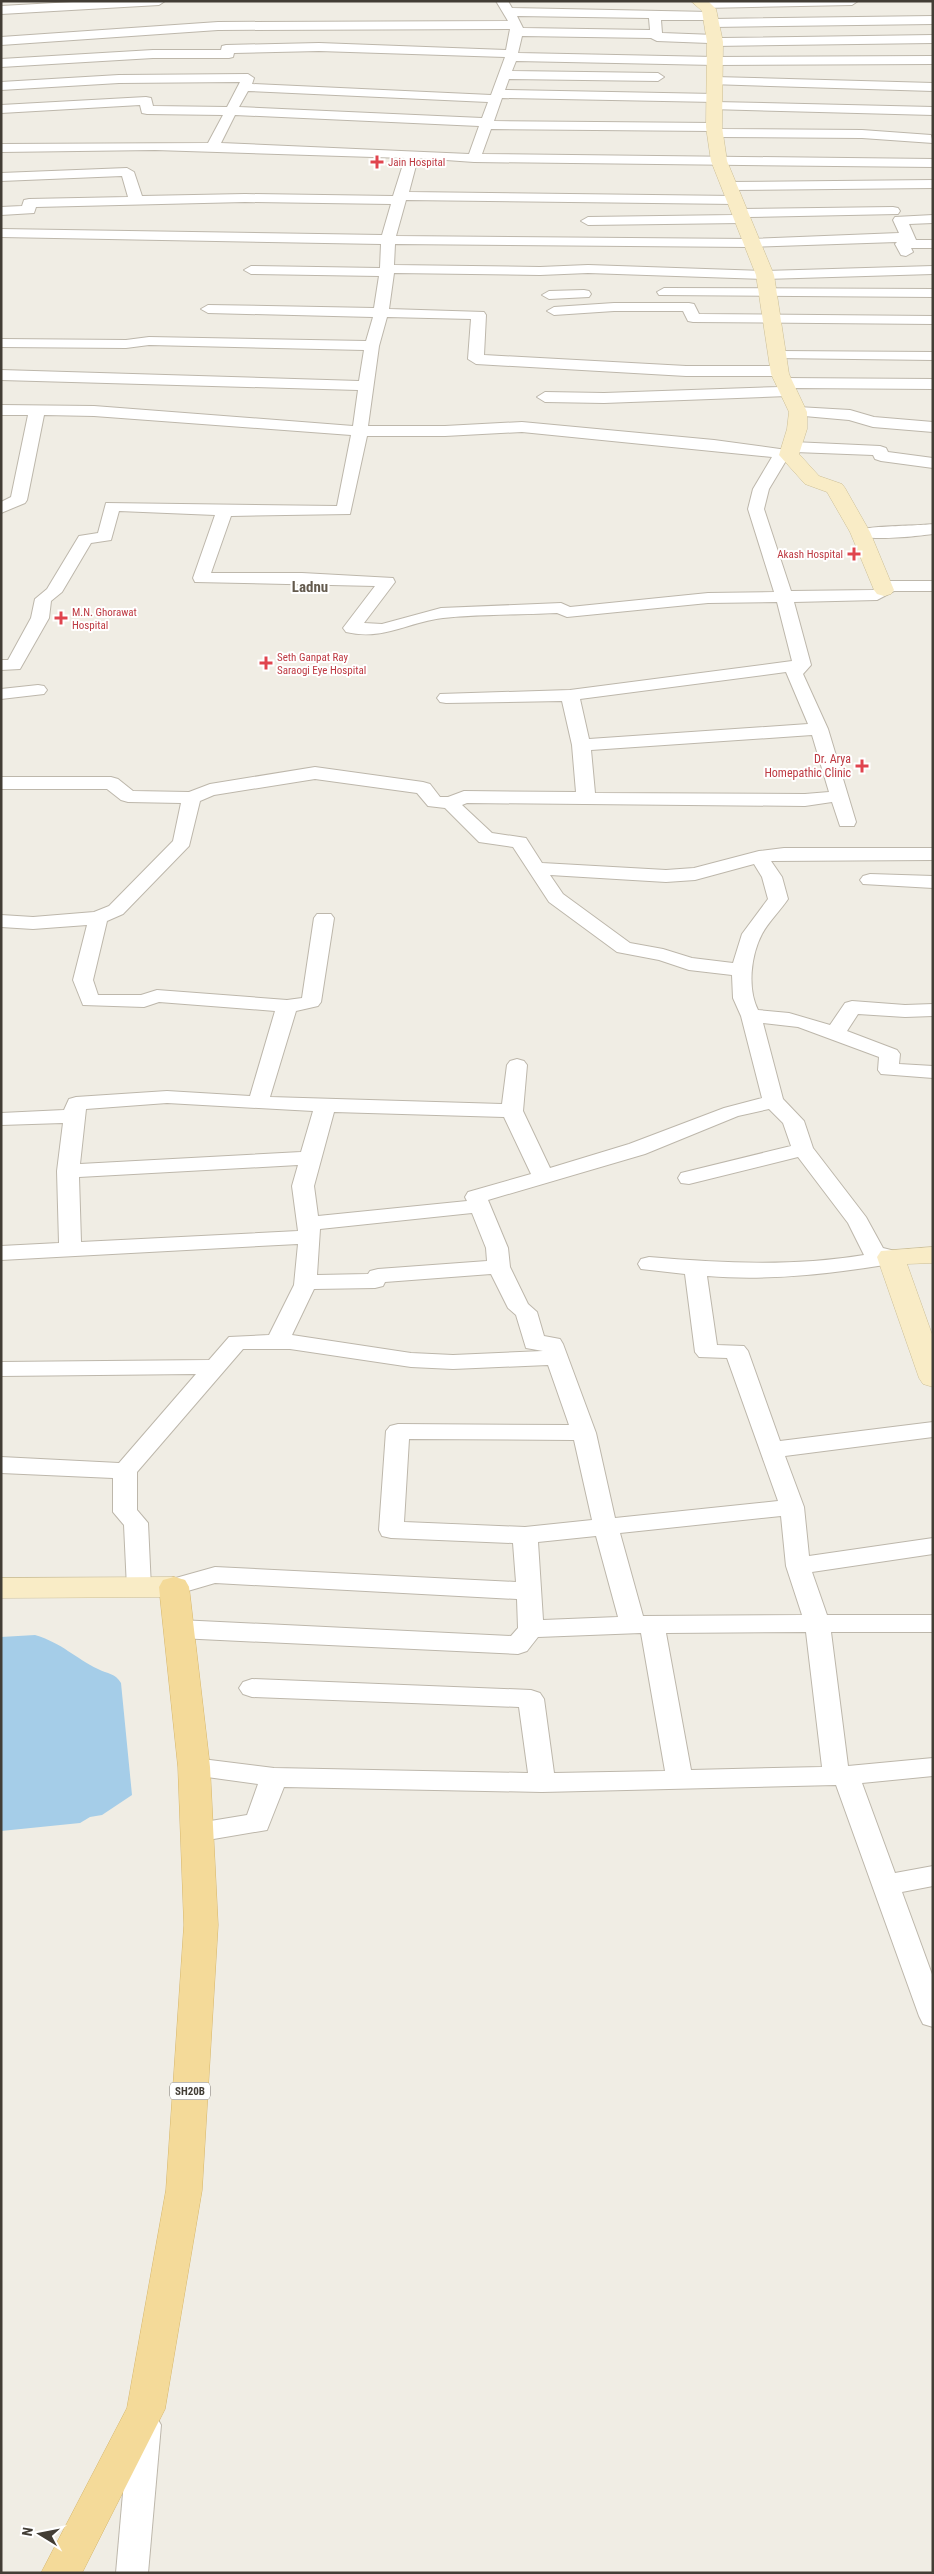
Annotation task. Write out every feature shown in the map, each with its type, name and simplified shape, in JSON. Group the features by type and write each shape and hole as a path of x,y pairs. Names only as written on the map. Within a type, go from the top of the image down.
{"main road":[{"name":"SH20B","path":"61,2573 146,2409 184,2190 200,1925 194,1766 174,1587"}],"street":[{"path":"1,10 159,1 171,29"},
{"path":"1,40 224,26 516,29 659,36 709,21 852,1"},
{"path":"862,1 877,40 909,110"},
{"path":"474,158 512,56 516,29 505,7 654,10 709,21 877,40 933,39"},
{"path":"654,10 659,36 660,59 656,96"},
{"path":"709,21 933,20"},
{"path":"709,21 715,61 714,124 737,205 767,284 782,375 798,412 797,429 789,452 781,456 762,489 756,509 784,596 802,664"},
{"path":"218,78 227,51 224,45 224,26"},
{"path":"1,63 319,47 512,56 715,61 933,60"},
{"path":"504,75 658,77"},
{"path":"1,86 119,79 248,78 212,148"},
{"path":"1,148 93,146 212,148 533,159 898,86 933,87"},
{"path":"244,87 497,97 656,96 714,124 933,162"},
{"path":"1,109 146,101 147,110 488,120 714,124 932,145"},
{"path":"488,120 534,131 714,124 909,110 933,111"},
{"path":"533,159 532,145 580,146"},
{"path":"1,665 14,665 40,618 43,599 54,592 85,538 105,537 112,506 225,511 344,511 360,431 372,346 381,313 387,271 388,239 413,154"},
{"path":"1,178 127,172 136,200"},
{"path":"875,184 878,199 895,207 933,219"},
{"path":"588,221 737,205 875,184 933,184"},
{"path":"1,211 29,210 29,203 245,198 400,198 895,207"},
{"path":"895,207 909,241"},
{"path":"1,233 750,243 909,241 933,244"},
{"path":"909,241 902,244 912,270"},
{"path":"251,270 598,269 688,274 767,284 933,293"},
{"path":"549,295 643,292 767,284 912,270 933,270"},
{"path":"554,311 614,307 688,307 694,318 933,320"},
{"path":"208,308 479,316 476,359 933,384"},
{"path":"1,343 126,344 149,342 372,346"},
{"path":"545,397 597,398 933,356"},
{"path":"1,375 366,386"},
{"path":"583,431 597,398"},
{"path":"1,410 94,411 360,431 445,431 522,427 583,431 789,452 880,452 881,456 933,463"},
{"path":"1,508 19,500 37,411"},
{"path":"798,412 850,415 873,422 933,428"},
{"path":"789,452 812,480 835,488 860,532 884,590"},
{"path":"225,511 202,578 302,578 387,582 352,628 383,629 441,613 561,608 567,612 708,598 877,595 890,586 929,586 933,605"},
{"path":"860,532 910,532 933,529"},
{"path":"446,698 570,695 802,664"},
{"path":"802,664 794,673 819,729 847,822"},
{"path":"1,694 38,690"},
{"path":"570,695 580,745 586,799"},
{"path":"580,745 819,729"},
{"path":"1,784 111,783 128,796 191,798 210,790 315,773 423,788 435,802 450,803 464,796 586,799 805,800 839,796"},
{"path":"1,921 34,923 98,918 116,910 182,842 191,798"},
{"path":"450,803 486,838 519,842 556,898 624,948 663,955 689,964 741,970"},
{"path":"537,868 666,876 695,874 759,857 784,854 933,854"},
{"path":"759,857 772,877 778,899 752,935 741,970 744,1007 751,1016 773,1101 793,1121 803,1149 858,1222 874,1253 891,1258"},
{"path":"870,880 933,882"},
{"path":"98,918 83,980 90,1001 144,1001 156,996 287,1006 311,1002 324,918"},
{"path":"258,1103 287,1006"},
{"path":"835,1034 852,1007 905,1011 933,1010"},
{"path":"905,1011 933,1018"},
{"path":"751,1016 789,1019 890,1054 888,1070 933,1072"},
{"path":"517,1065 512,1111 542,1177"},
{"path":"70,1249 68,1171 76,1103 167,1097 258,1103 512,1111"},
{"path":"680,1780 642,1624 605,1525 584,1433 552,1344 534,1343 526,1312 519,1308 499,1267 498,1248 476,1197 637,1150 731,1112 773,1101"},
{"path":"277,1342 305,1282 309,1230 303,1186 325,1105"},
{"path":"1,1119 74,1116"},
{"path":"689,1178 803,1149"},
{"path":"68,1171 312,1158"},
{"path":"1,1253 309,1230 480,1206"},
{"path":"649,1264 731,1271 827,1268 891,1258 933,1254"},
{"path":"891,1258 933,1378"},
{"path":"305,1282 375,1281 378,1276 499,1267"},
{"path":"695,1268 707,1352 736,1351 792,1507 798,1566 817,1622 841,1776 926,1980 933,2016"},
{"path":"139,1588 136,1523 126,1512 125,1471 237,1342 290,1342 410,1360 453,1362 557,1357"},
{"path":"1,1369 216,1367"},
{"path":"771,1450 933,1430"},
{"path":"584,1433 398,1432 391,1530 525,1535 605,1525 792,1507"},
{"path":"1,1465 125,1471"},
{"path":"178,1629 518,1645 531,1629 525,1535"},
{"path":"798,1566 933,1546"},
{"path":"1,1588 174,1587 215,1576 528,1591"},
{"path":"531,1629 642,1624 933,1623"},
{"path":"252,1688 531,1698 542,1783"},
{"path":"194,1766 274,1777 542,1783 841,1776 933,1767"},
{"path":"196,1832 258,1823 274,1777"},
{"path":"885,1885 933,1876"},
{"path":"132,2573 146,2409"}],"water":[{"path":"35,1635 61,1646 90,1665 114,1675 121,1683 132,1795 102,1815 90,1817 80,1823 1,1831 1,1637"}],"place":[{"name":"Jain Hospital","path":"377,162"},
{"name":"Akash Hospital","path":"854,554"},
{"name":"M.N. Ghorawat Hospital","path":"61,618"},
{"name":"Seth Ganpat Ray Saraogi Eye Hospital","path":"266,663"},
{"name":"Dr. Arya Homepathic Clinic","path":"862,766"}],"district":[{"name":"Ladnu","path":"310,587"}]}
